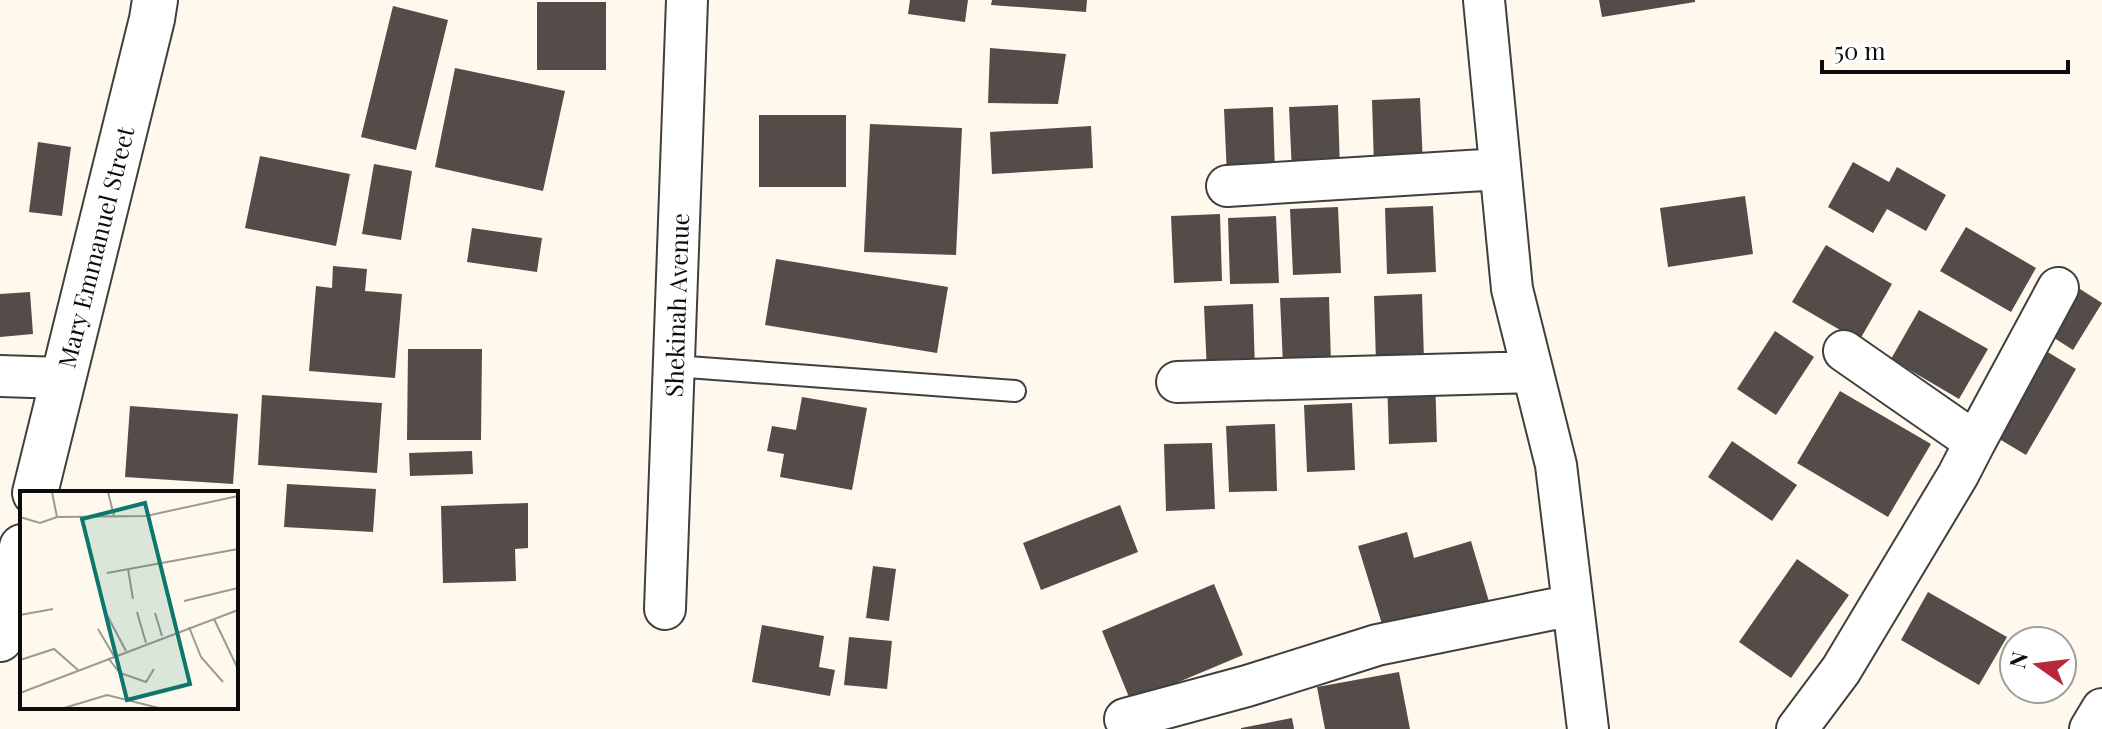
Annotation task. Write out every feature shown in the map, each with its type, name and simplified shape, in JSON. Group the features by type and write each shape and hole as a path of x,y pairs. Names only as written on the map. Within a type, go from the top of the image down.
{"street":[{"name":"Mary Emmanuel Street","path":"35,491 155,0"},
{"name":"Shekinah Avenue","path":"665,609 687,0"},
{"path":"1484,0 1512,289 1556,465 1588,729"},
{"path":"1227,186 1500,169"},
{"path":"1797,729 1841,670 1958,475 2058,288"},
{"path":"1844,351 1975,442"},
{"path":"1177,382 1532,372"},
{"path":"0,376 62,378"},
{"path":"0,639 20,555"},
{"path":"1125,719 1247,686 1377,645 1573,605"},
{"path":"2090,729 2102,709"}],"lane":[{"path":"674,366 1015,391"}],"building":[{"path":"910,0 968,0 965,22 908,14"},
{"path":"992,0 1087,0 1086,12 991,5"},
{"path":"1599,0 1695,0 1695,2 1602,17"},
{"path":"537,2 606,2 606,70 537,70"},
{"path":"393,6 448,20 416,150 361,137"},
{"path":"990,48 1066,54 1058,104 988,103"},
{"path":"455,68 565,91 543,191 435,167"},
{"path":"1420,98 1423,165 1374,167 1372,100"},
{"path":"1338,105 1340,171 1292,173 1289,107"},
{"path":"1273,107 1275,174 1227,176 1224,109"},
{"path":"759,115 846,115 846,187 759,187"},
{"path":"870,124 962,128 956,255 864,252"},
{"path":"1091,126 1093,168 992,174 990,132"},
{"path":"38,142 71,147 62,216 29,212"},
{"path":"260,156 350,174 336,246 245,228"},
{"path":"1853,162 1889,182 1897,167 1946,195 1926,231 1887,209 1873,233 1828,207"},
{"path":"374,164 412,171 401,240 362,234"},
{"path":"1745,196 1753,254 1668,267 1660,208"},
{"path":"1433,206 1436,272 1387,274 1385,208"},
{"path":"1338,207 1341,273 1293,275 1290,209"},
{"path":"1220,214 1222,281 1174,283 1171,216"},
{"path":"1276,216 1279,283 1230,284 1228,218"},
{"path":"1966,227 2036,268 2011,312 1940,271"},
{"path":"472,228 542,238 537,272 467,262"},
{"path":"1826,245 1892,284 1859,341 1792,302"},
{"path":"776,259 948,287 937,353 765,325"},
{"path":"333,266 367,269 365,291 402,294 395,378 309,371 316,286 332,288"},
{"path":"2080,289 2102,303 2073,350 2051,336"},
{"path":"30,292 33,334 0,337 0,294"},
{"path":"1422,294 1424,360 1376,362 1374,296"},
{"path":"1329,297 1331,363 1283,365 1280,298"},
{"path":"1253,304 1255,371 1207,373 1204,306"},
{"path":"1919,310 1988,349 1959,399 1891,359"},
{"path":"1775,331 1814,357 1776,415 1737,389"},
{"path":"408,349 482,349 481,440 407,440"},
{"path":"2046,351 2076,369 2026,455 1996,437"},
{"path":"1435,375 1437,442 1389,444 1387,377"},
{"path":"1840,391 1931,444 1888,517 1797,463"},
{"path":"262,395 382,403 377,473 258,465"},
{"path":"802,397 867,408 852,490 780,477 784,454 767,451 772,426 796,430"},
{"path":"1352,403 1355,470 1307,472 1304,405"},
{"path":"130,406 238,414 233,484 125,477"},
{"path":"1275,424 1277,491 1229,492 1226,426"},
{"path":"1732,441 1797,485 1772,521 1708,477"},
{"path":"1212,443 1215,509 1166,511 1164,444"},
{"path":"472,451 473,474 410,476 409,453"},
{"path":"287,484 376,489 373,532 284,527"},
{"path":"528,503 528,548 515,549 516,581 443,583 441,506"},
{"path":"1120,505 1138,552 1041,590 1023,543"},
{"path":"1407,532 1414,558 1471,541 1490,605 1386,637 1358,546"},
{"path":"1797,559 1849,595 1791,678 1739,642"},
{"path":"873,566 896,569 889,621 866,618"},
{"path":"1214,584 1243,655 1131,702 1102,631"},
{"path":"1928,592 1998,632 1998,652 1979,685 1901,640"},
{"path":"762,625 824,636 819,667 835,670 830,696 752,682"},
{"path":"849,637 892,641 887,689 844,685"},
{"path":"1399,672 1410,729 1325,729 1317,687"},
{"path":"1292,718 1294,729 1241,729 1241,728"}]}
